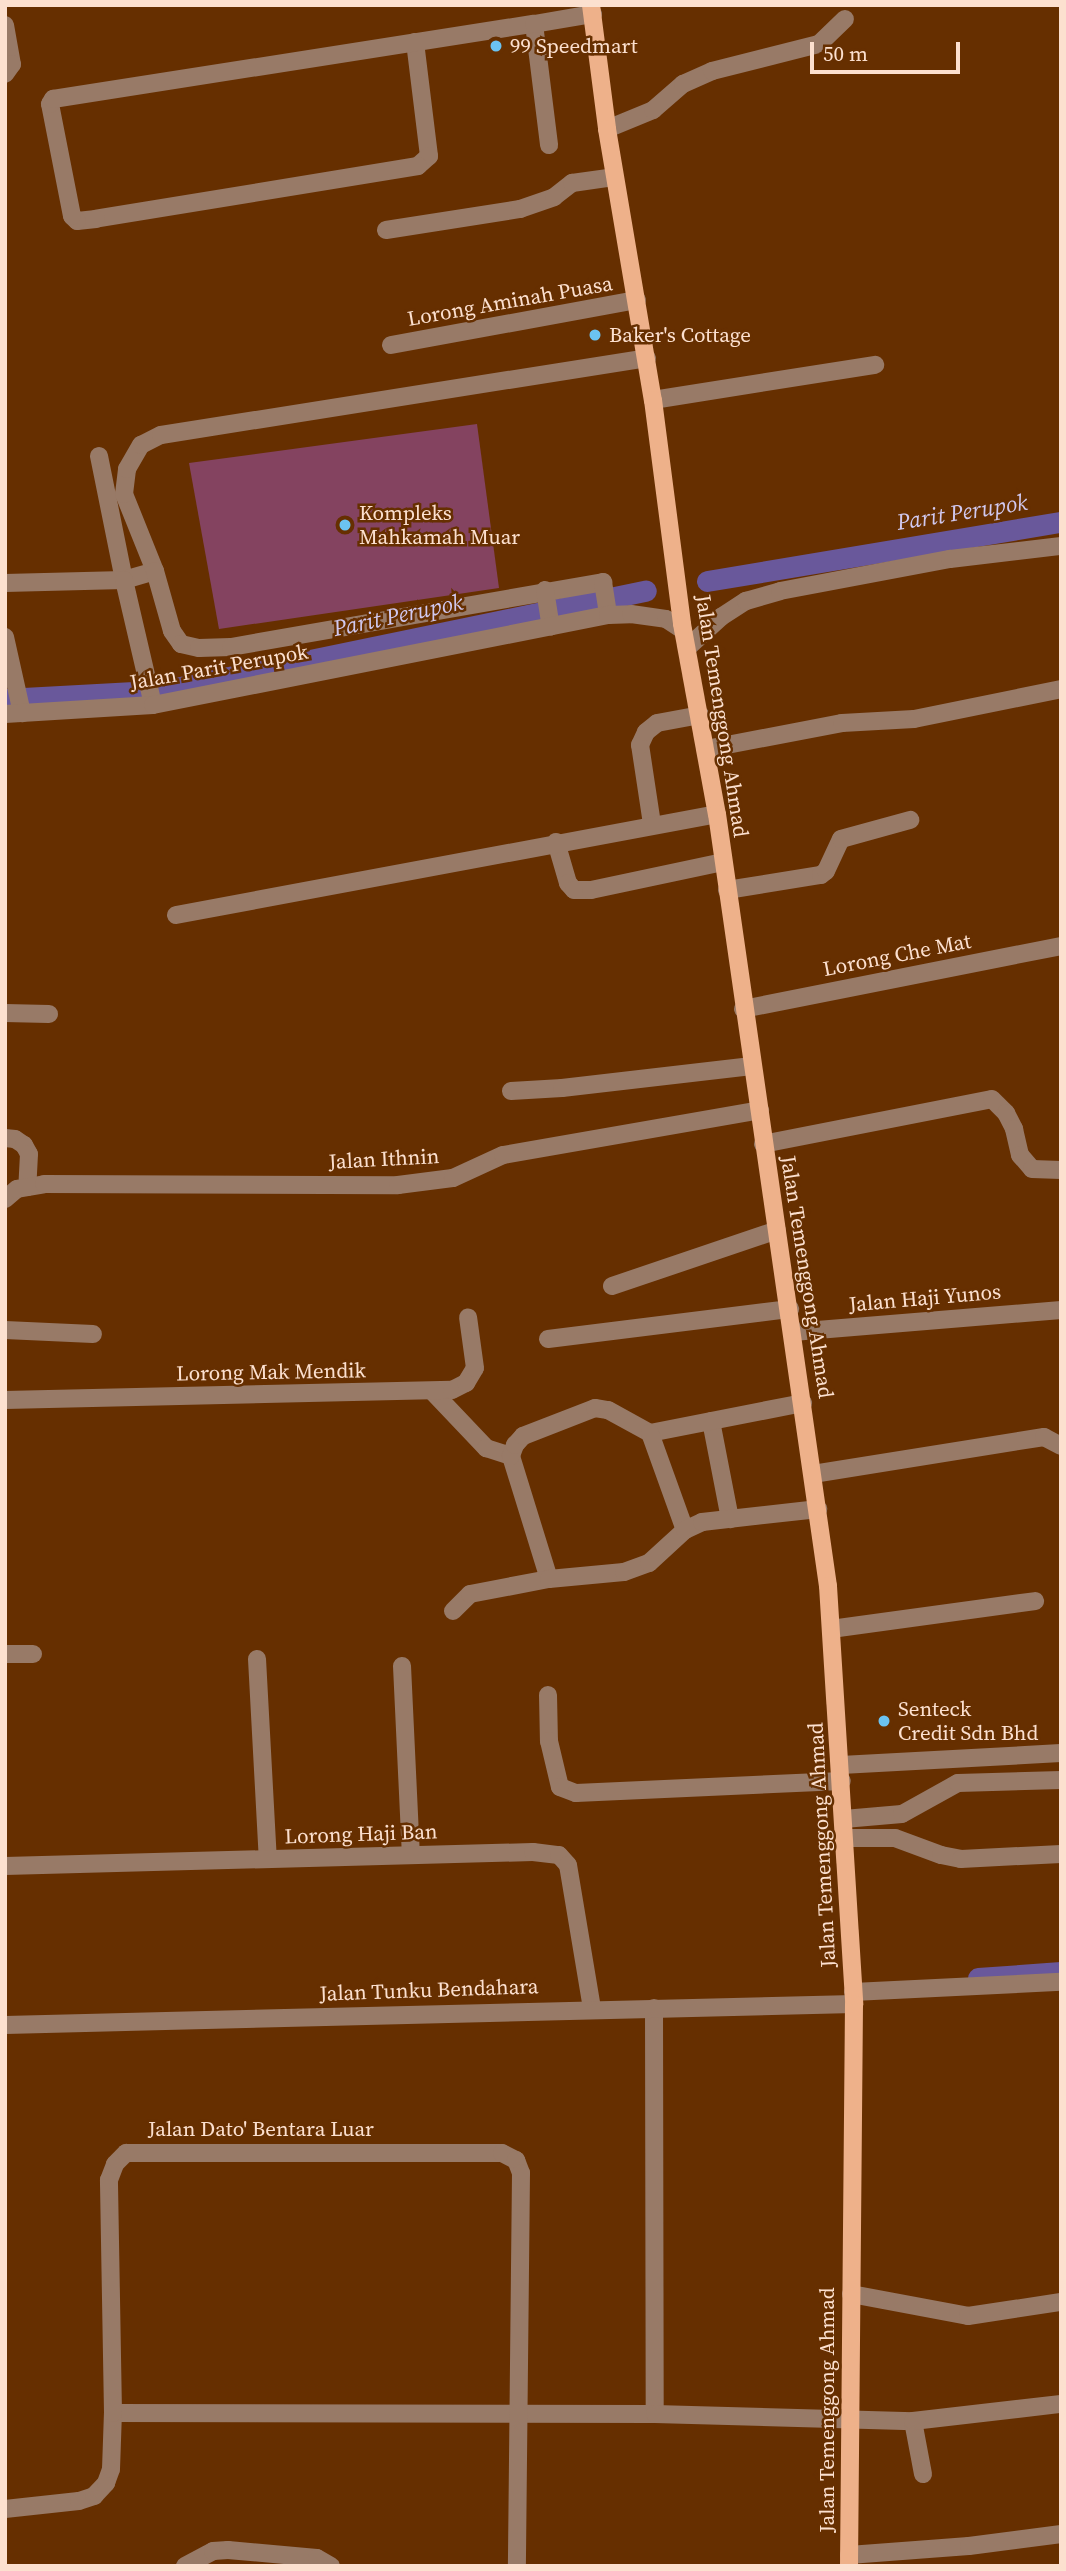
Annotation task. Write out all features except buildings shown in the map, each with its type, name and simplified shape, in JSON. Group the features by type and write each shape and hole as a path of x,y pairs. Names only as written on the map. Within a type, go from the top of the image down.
{"main road":[{"name":"Jalan Temenggong Ahmad","path":"592,10 614,177 647,358 685,639 706,749 763,1144 790,1309 818,1509 831,1629 854,1998 849,2560"}],"street":[{"path":"415,42 429,156 418,166 96,219 77,221 72,216 50,104 53,99 415,42 534,24 592,10"},
{"path":"607,129 646,113 683,84 712,71 819,44 845,19"},
{"path":"534,24 549,145"},
{"path":"5,26 12,64 5,74"},
{"path":"386,230 520,209 554,197 572,183 614,177"},
{"name":"Lorong Aminah Puasa","path":"391,345 637,300"},
{"path":"608,615 603,582 545,590 231,647 199,648 181,644 172,631 155,570 124,494 127,469 141,445 161,435 647,358"},
{"path":"653,400 875,365"},
{"path":"99,456 153,705"},
{"path":"685,639 746,601 780,592 950,559 1061,546"},
{"path":"5,583 124,580 155,570"},
{"path":"545,590 551,627"},
{"name":"Jalan Parit Perupok","path":"14,714 153,705 608,615 631,614 666,619 685,639"},
{"path":"5,637 14,714"},
{"path":"706,749 842,723 914,719 1061,689"},
{"path":"652,824 640,746 646,732 657,723 700,715"},
{"path":"176,915 716,814"},
{"path":"727,890 821,875 826,871 841,839 910,820"},
{"path":"556,842 568,883 575,890 592,890 723,862"},
{"name":"Lorong Che Mat","path":"743,1009 1061,946"},
{"path":"5,1013 49,1014"},
{"path":"511,1091 562,1088 752,1066"},
{"path":"763,1144 992,1099 1006,1113 1014,1129 1020,1155 1032,1169 1061,1170"},
{"name":"Jalan Ithnin","path":"5,1199 17,1189 44,1184 398,1185 453,1178 503,1155 760,1110"},
{"path":"5,1138 15,1139 24,1145 29,1154 27,1187"},
{"path":"612,1286 777,1230"},
{"path":"548,1339 790,1309"},
{"name":"Jalan Haji Yunos","path":"793,1332 1061,1310"},
{"name":"Lorong Mak Mendik","path":"5,1400 452,1390 466,1383 475,1368 468,1317"},
{"path":"5,1329 93,1334"},
{"path":"432,1391 486,1448 511,1456"},
{"path":"549,1579 511,1456 514,1445 523,1436 595,1408 608,1410 650,1433 803,1403"},
{"path":"711,1421 730,1519"},
{"path":"650,1433 685,1530"},
{"path":"813,1474 1044,1437 1061,1446"},
{"path":"453,1611 470,1594 549,1579 624,1572 637,1568 649,1563 685,1530 702,1522 818,1509"},
{"path":"831,1629 1035,1601"},
{"path":"5,1654 33,1654"},
{"path":"257,1659 268,1859"},
{"path":"402,1666 411,1855"},
{"path":"548,1695 549,1741 560,1787 576,1793 1061,1754"},
{"path":"844,1819 902,1814 958,1783 1061,1780"},
{"path":"846,1838 895,1838 940,1855 961,1859 1061,1854"},
{"name":"Lorong Haji Ban","path":"5,1866 533,1852 559,1855 568,1865 592,2009"},
{"name":"Jalan Tunku Bendahara","path":"5,2025 654,2008 854,1998 1061,1982"},
{"path":"654,2008 655,2414"},
{"name":"Jalan Dato' Bentara Luar","path":"113,2413 109,2180 115,2164 126,2152 167,2151 502,2153 516,2160 522,2173 518,2414"},
{"path":"851,2294 968,2316 1061,2302"},
{"path":"5,2509 79,2501 94,2496 106,2483 111,2469 113,2413 655,2414 849,2417 913,2421 1061,2404"},
{"path":"517,2566 518,2414"},
{"path":"913,2421 923,2474"},
{"path":"849,2560 1061,2534"},
{"path":"185,2566 213,2551 228,2550 317,2558 331,2566"}],"waterway":[{"name":"Parit Perupok","path":"707,581 1061,522"},
{"name":"Parit Perupok","path":"161,691 646,591"},
{"name":"Parit Perupok","path":"5,699 134,692"},
{"path":"978,1978 1061,1972"}],"place":[{"name":"99 Speedmart","path":"496,46"},
{"name":"Baker's Cottage","path":"595,335"},
{"name":"Kompleks Mahkamah Muar","path":"345,525"},
{"name":"Senteck Credit Sdn Bhd","path":"884,1721"}]}
